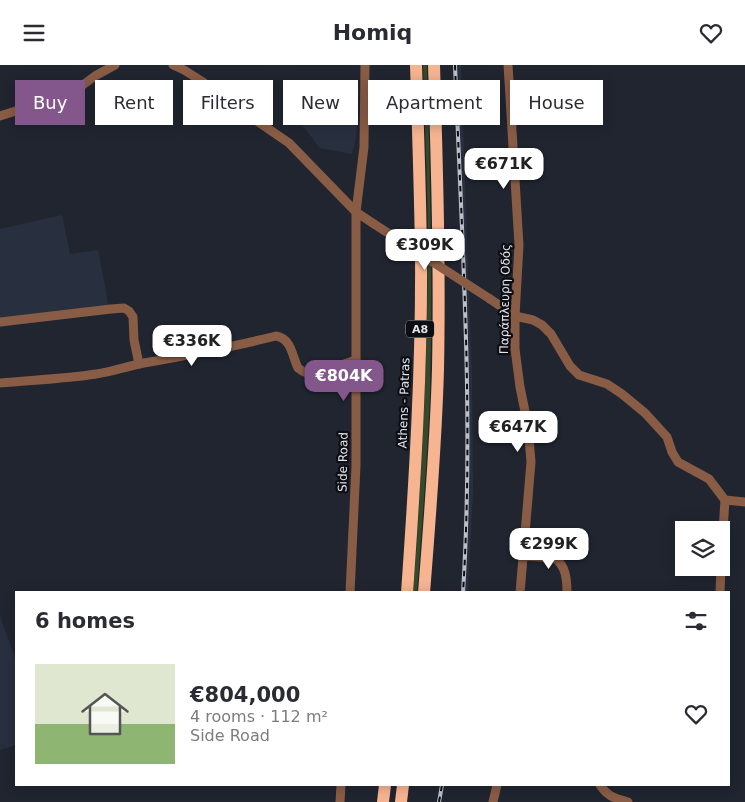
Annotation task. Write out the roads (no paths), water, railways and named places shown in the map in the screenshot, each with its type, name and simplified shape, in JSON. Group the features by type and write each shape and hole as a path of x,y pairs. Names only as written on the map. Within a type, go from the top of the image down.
{"highway":[{"name":"Athens - Patras","path":"406,591 420,366 421,251 416,65"},
{"name":"Α8","path":"424,591 438,367 439,253 434,65"},
{"path":"383,802 385,786"},
{"path":"401,801 403,786"},
{"path":"401,801 407,786"}],"street":[{"path":"0,116 72,93 95,76 115,65"},
{"path":"173,65 203,82 224,99 289,143 356,212 515,316 533,320 542,325 551,334 570,366 579,375 607,385 622,394 645,413 667,437 678,462 709,479 724,500 723,521"},
{"name":"Side Road","path":"350,591 356,466 356,212 364,147 365,65"},
{"name":"Παράπλευρη Οδός","path":"508,65 519,245 515,349 528,426 531,462 520,591"},
{"path":"0,323 124,308 133,317 134,340 139,364"},
{"path":"0,383 59,379 96,374 139,364 206,353 276,336 288,342 298,368 307,374 314,374 356,359"},
{"path":"724,500 745,502"},
{"path":"523,556 555,558 560,561 564,568 567,591"},
{"path":"720,591 721,576"},
{"path":"340,802 341,786"},
{"path":"493,802 498,786"},
{"path":"601,786 606,793 614,798 628,802"}],"railway":[{"path":"455,65 466,329 467,461 463,591"},
{"path":"439,802 442,786"}]}
